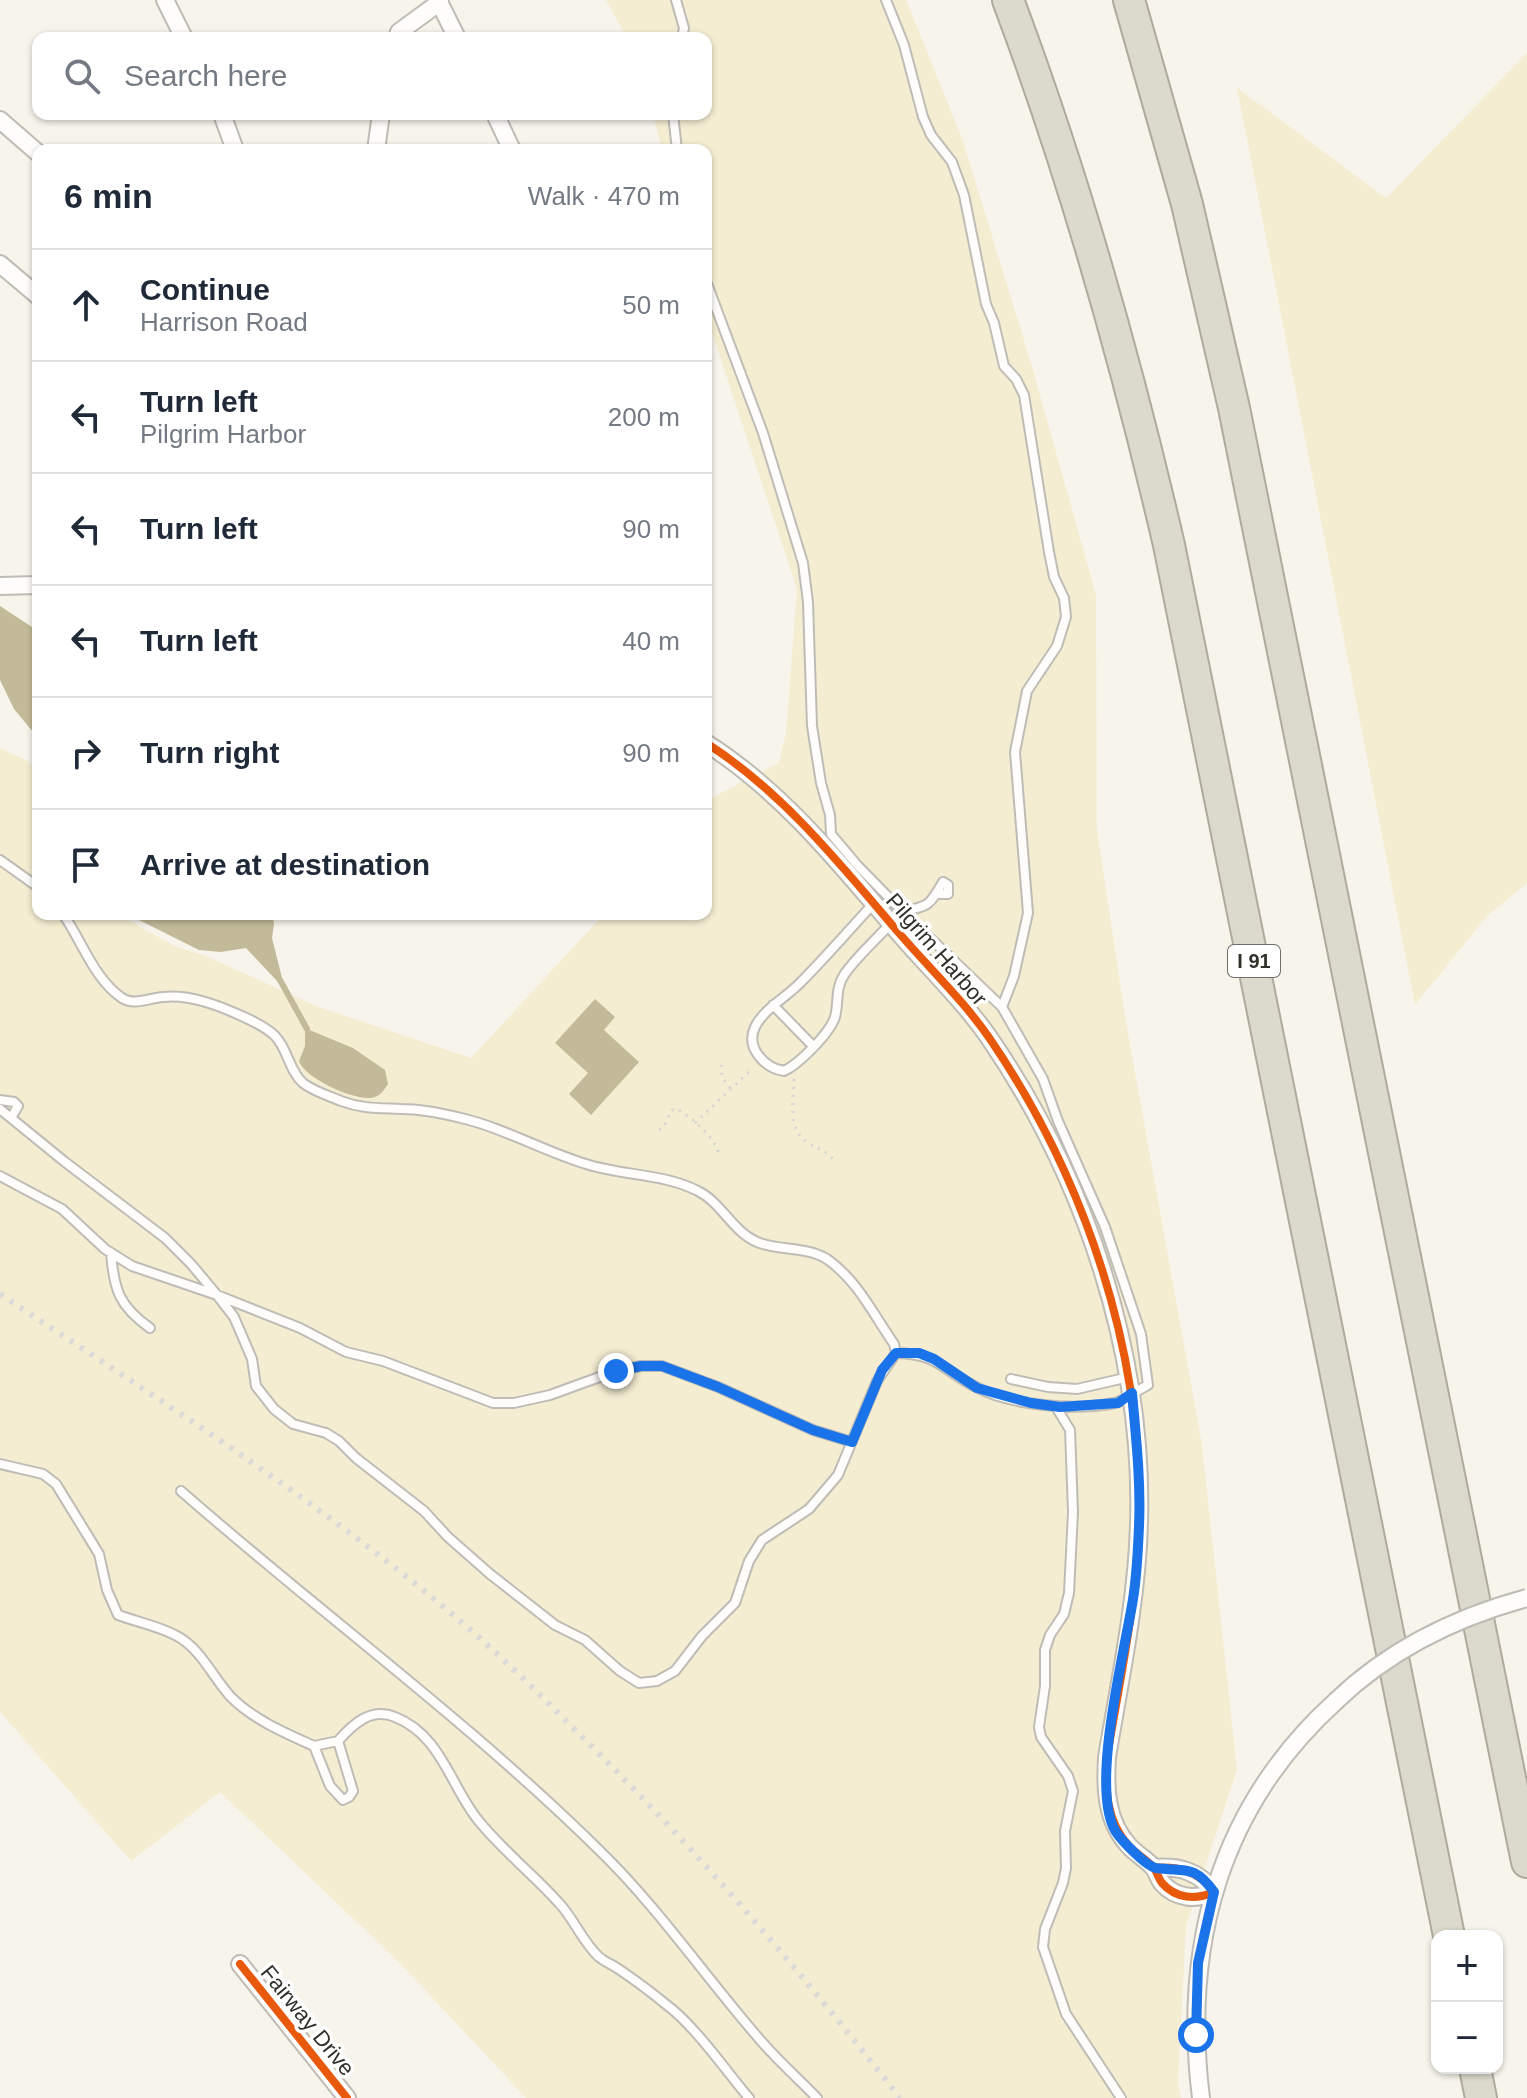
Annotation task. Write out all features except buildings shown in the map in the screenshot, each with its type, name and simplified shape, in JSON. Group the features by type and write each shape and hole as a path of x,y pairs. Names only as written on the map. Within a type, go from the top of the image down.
{"highway":[{"name":"I 91","path":"1008,0 1065,164 1098,271 1132,391 1169,545 1448,1930"},
{"path":"1129,0 1187,204 1234,408 1527,1862"},
{"path":"1476,2074 1481,2098"}],"street":[{"path":"165,0 181,32"},
{"path":"399,32 439,1 454,32"},
{"path":"0,120 32,148"},
{"path":"224,120 233,144"},
{"path":"377,144 380,120"},
{"path":"498,120 509,144"},
{"path":"0,264 32,291"},
{"path":"0,586 32,585"},
{"name":"Pilgrim Harbor","path":"712,747 769,789 874,903 896,917 987,1035 1054,1149 1105,1277 1131,1385 1139,1475 1134,1595 1106,1778 1111,1819 1116,1831 1131,1849 1154,1868 1163,1884 1179,1894 1196,1899 1214,1892"},
{"path":"1201,2098 1195,1999 1202,1941 1214,1892 1235,1837 1257,1798 1298,1742 1336,1701 1376,1669 1435,1632 1489,1609 1527,1598"},
{"path":"1154,1868 1176,1868 1196,1874 1214,1892"},
{"name":"Fairway Drive","path":"240,1964 347,2098"}],"lane":[{"path":"676,0 683,32"},
{"path":"886,0 904,45 923,117 931,135 952,162 964,195 986,304 1004,366 1016,379 1024,395 1049,552 1054,577 1064,598 1066,617 1063,634 1027,691 1015,752 1028,913 1014,976 1002,1007"},
{"path":"674,120 676,144"},
{"path":"712,297 758,420 803,563 808,602 812,726 831,834 896,917 1002,1007 1043,1079 1105,1227 1141,1334 1148,1385 1077,1389 1011,1379"},
{"path":"0,860 32,883"},
{"path":"874,903 806,977 760,1019 752,1034 754,1047 762,1060 776,1069 784,1071 791,1068 829,1028 835,1016 837,990 844,975 896,917 925,906 938,894"},
{"path":"67,920 100,976 122,998 131,1003 165,996 186,997 244,1017 277,1037 302,1082 319,1092 362,1108 420,1110 481,1123 584,1164 666,1180 700,1192 736,1228 754,1241 813,1252 834,1265 865,1298 894,1344 896,1353"},
{"path":"773,1005 813,1046"},
{"path":"0,1100 14,1102 18,1106 11,1118"},
{"path":"0,1109 165,1238 191,1264 234,1317 252,1359 256,1386 274,1409 293,1424 326,1433 339,1441 424,1511 490,1574 555,1625 585,1640 620,1671 639,1683 657,1681 675,1671 702,1636 735,1603 749,1561 762,1540 809,1509 821,1497 838,1475 882,1370 896,1353"},
{"path":"0,1176 62,1209 111,1253 132,1266 300,1328 346,1352 383,1361 493,1403 514,1403 550,1395 616,1371 662,1366 718,1387 813,1430 852,1442"},
{"path":"111,1253 118,1296 126,1308 150,1328"},
{"path":"896,1353 919,1353 934,1359 977,1388 1056,1407 1118,1403 1131,1385"},
{"path":"1056,1407 1070,1430 1073,1512 1069,1593 1064,1614 1050,1635 1045,1650 1045,1686 1039,1727 1041,1737 1068,1776 1073,1791 1065,1831 1066,1868 1045,1929 1043,1947 1066,2014 1121,2098"},
{"path":"0,1464 43,1474 56,1484 99,1554 107,1590 118,1615 177,1636 204,1661 230,1696 251,1714 314,1746 338,1741 355,1723 383,1714 397,1717 423,1736 440,1754 476,1818 514,1861 562,1905 598,1956 675,2012 749,2098"},
{"path":"181,1491 523,1777 601,1851 682,1941 763,2042 817,2098"},
{"path":"314,1746 330,1786 343,1800 353,1791 338,1741"}],"path":[{"path":"695,1123 762,1060"},
{"path":"721,1065 722,1077 731,1089"},
{"path":"791,1068 796,1128 803,1139 825,1151 835,1162"},
{"path":"659,1130 672,1110 682,1112 717,1146 719,1156"}],"shaded area":[{"path":"606,0 906,0 962,138 1031,363 1096,595 1097,830 1126,1022 1202,1445 1237,1769 1186,1926 1178,2084 1181,2098 526,2098 399,1962 220,1792 131,1861 0,1712 0,748 32,765 32,920 129,920 176,947 204,955 316,1006 471,1058 598,920 712,920 712,797 779,763 786,733 797,589 712,332 712,144 660,144 654,120 712,120 712,32 624,32"},
{"path":"1527,53 1527,883 1487,916 1415,1005 1237,88 1386,198"},
{"path":"0,606 32,627 32,731 14,709 0,680"},
{"path":"139,920 273,920 272,938 282,978 278,982 246,948 221,952 199,950"},
{"path":"595,999 615,1017 604,1030 639,1062 591,1115 569,1094 588,1073 555,1043"},
{"path":"307,1029 353,1048 385,1070 388,1084 384,1090 375,1097 356,1096 332,1088 310,1075 299,1061"}],"waterway":[{"path":"280,980 307,1029"}],"railway":[{"path":"0,1294 276,1479 382,1558 470,1630 523,1678 660,1816 783,1954 900,2098"}],"cycle path":[{"path":"712,747 760,783 809,830 969,1011 1024,1093 1054,1149 1080,1208 1102,1269 1119,1332 1131,1395 1138,1459 1139,1523 1135,1582 1107,1757 1106,1781 1111,1815 1121,1836 1153,1867 1168,1888 1186,1896 1214,1892 1202,1879 1188,1871 1154,1868"},
{"path":"240,1964 347,2098"}],"route":[{"path":"616,1371 662,1366 690,1375 813,1430 852,1442 882,1370 896,1353 919,1353 934,1359 977,1388 1031,1403 1060,1407 1118,1403 1132,1393 1139,1475 1139,1524 1134,1595 1107,1757 1108,1802 1116,1831 1131,1849 1154,1868 1176,1868 1196,1874 1214,1892 1198,1963 1196,2035"}]}
